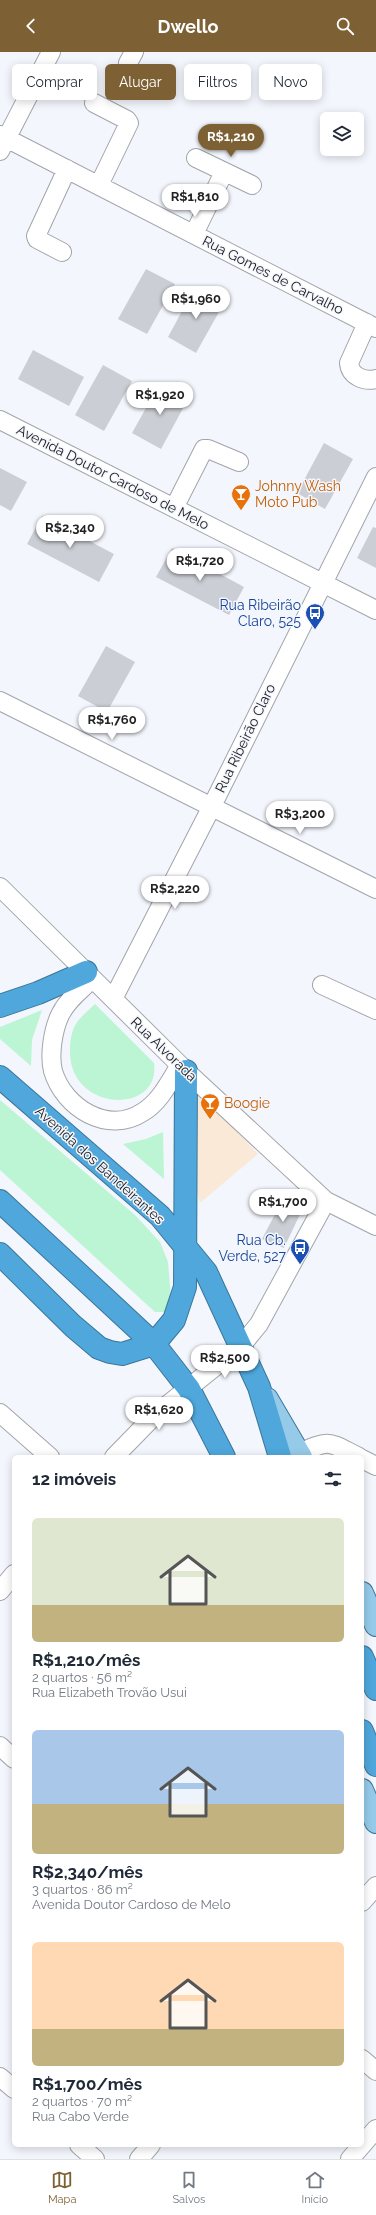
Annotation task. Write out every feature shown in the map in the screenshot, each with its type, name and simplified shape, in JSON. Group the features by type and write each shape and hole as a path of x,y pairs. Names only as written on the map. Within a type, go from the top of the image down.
{"highway":[{"path":"0,1006 89,976"},
{"path":"0,1254 73,1326 100,1348 122,1354 154,1344 167,1330 180,1306 185,1287 186,1246 183,1068"},
{"name":"Avenida dos Bandeirantes","path":"0,1077 133,1190 160,1216 186,1246 206,1272 259,1387 293,1455"},
{"path":"0,1201 154,1344 189,1389 223,1455"},
{"path":"364,1662 376,1689"},
{"path":"364,1736 376,1764"}],"main road":[{"path":"364,1598 376,1626"},
{"path":"364,1795 376,1822"}],"street":[{"path":"2,141 51,52"},
{"path":"94,103 127,120 129,123 99,185"},
{"name":"Rua Gomes de Carvalho","path":"2,141 67,169 371,325"},
{"path":"196,158 252,185"},
{"path":"62,252 37,239 36,236 67,169"},
{"path":"194,234 224,172"},
{"path":"371,325 349,363 352,373 367,380 376,379"},
{"name":"Avenida Doutor Cardoso de Melo","path":"0,420 376,610"},
{"path":"174,508 204,449 208,448 238,462"},
{"name":"Rua Ribeirão Claro","path":"113,999 211,808 376,477"},
{"path":"0,701 376,890"},
{"name":"Rua Alvorada","path":"0,887 183,1068 326,1201 376,1226"},
{"path":"89,976 60,1015 52,1048 53,1070 59,1086 69,1101 93,1117 108,1120 126,1120 143,1113 156,1102 183,1068"},
{"path":"322,985 376,1010"},
{"path":"116,1455 156,1414 241,1346 259,1324 326,1201"},
{"path":"0,1413 48,1455"},
{"path":"295,1455 324,1442 330,1442 354,1455"},
{"path":"364,1460 376,1466"},
{"path":"0,1591 12,1576"},
{"path":"0,1746 12,1756"},
{"path":"364,1900 376,1886"},
{"path":"364,2061 376,2071"},
{"path":"0,2077 12,2087"},
{"path":"364,2143 376,2129"},
{"path":"81,2147 95,2159"},
{"path":"139,2159 149,2147"},
{"path":"350,2159 360,2147"}],"shaded area":[{"name":"Boogie","path":"193,1086 258,1154 200,1203 197,1192"}],"green space":[{"path":"95,1004 154,1063 152,1080 144,1092 130,1099 114,1100 98,1096 84,1086 74,1071 70,1051 73,1030 80,1019"},
{"path":"42,1010 32,1040 31,1066 0,1039 0,1027"},
{"path":"0,1100 135,1215 160,1242 168,1262 171,1298 165,1312 155,1312 0,1170"},
{"path":"163,1132 164,1179 123,1144 146,1139"}],"building":[{"path":"146,269 175,284 147,334 118,319"},
{"path":"195,287 224,303 196,353 168,337"},
{"path":"33,350 84,377 69,406 18,379"},
{"path":"103,365 132,381 104,431 75,415"},
{"path":"160,383 188,399 161,449 132,433"},
{"path":"324,443 353,459 325,509 297,493"},
{"path":"0,468 27,482 11,511 0,505"},
{"path":"42,516 114,554 99,582 27,544"},
{"path":"373,527 376,528 376,568 357,558"},
{"path":"172,548 244,587 229,615 156,577"},
{"path":"106,646 135,662 107,712 78,696"},
{"path":"285,1195 302,1210 284,1248 262,1239"}],"place":[{"name":"Johnny Wash Moto Pub","path":"241,511"},
{"name":"Rua Ribeirão Claro, 525","path":"315,630"},
{"name":"Boogie","path":"210,1120"},
{"name":"Rua Cb. Verde, 527","path":"300,1265"}]}
